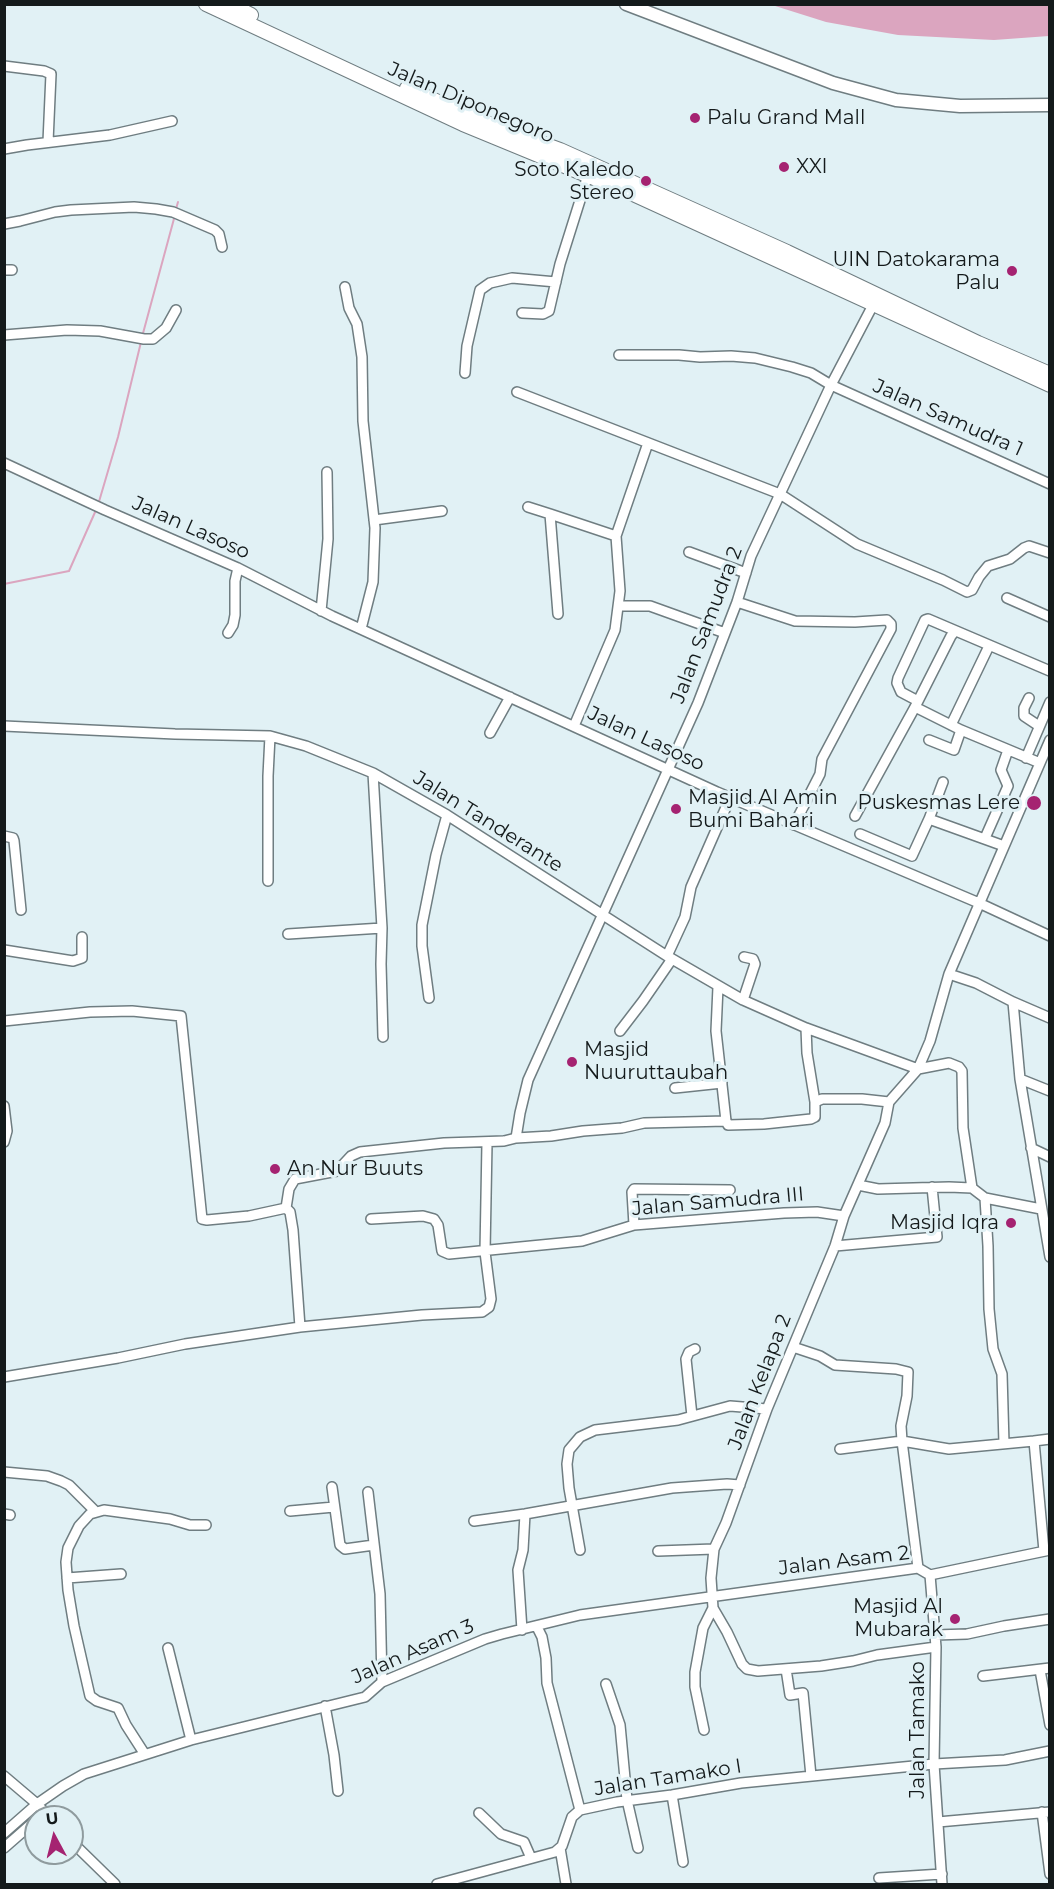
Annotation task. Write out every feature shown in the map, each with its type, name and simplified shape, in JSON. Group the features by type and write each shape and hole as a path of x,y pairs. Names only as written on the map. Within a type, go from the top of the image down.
{"highway":[{"name":"Jalan Diponegoro","path":"206,4 463,124 588,175 1050,385"},
{"name":"Jalan Diponegoro","path":"229,4 476,119 560,150 1050,374"}],"main road":[{"path":"626,4 833,83 896,100 960,106 1050,105"}],"street":[{"path":"4,66 51,74 48,142"},
{"path":"4,149 110,135 172,121"},
{"path":"522,313 543,314 549,311 588,175"},
{"path":"4,224 55,212 134,207 175,213 215,230 219,234 222,248"},
{"path":"465,373 467,346 480,290 490,283 512,278 556,282"},
{"path":"345,287 349,308 357,324 362,357 363,421 374,520 373,582 361,629"},
{"name":"Jalan Samudra 2","path":"669,769 725,633 751,556 831,385 873,305"},
{"path":"4,334 67,330 100,331 153,339 165,328 176,310"},
{"name":"Jalan Samudra 1","path":"619,356 679,355 755,358 811,373 831,385 1050,484"},
{"path":"517,392 780,494 857,544 967,592 972,590 988,566 1010,559 1024,548 1029,546 1050,553"},
{"path":"574,726 612,638 620,591 616,536 648,443"},
{"name":"Jalan Lasoso","path":"4,463 238,568 321,611 730,798 979,903 1050,936"},
{"path":"321,611 328,539 327,472"},
{"path":"528,507 616,536"},
{"path":"374,520 442,512"},
{"path":"550,514 558,614"},
{"path":"689,552 746,573"},
{"path":"228,633 235,615 234,596 238,568"},
{"path":"1007,598 1050,617"},
{"path":"736,602 795,621 887,620 891,622 891,629 822,759 820,774 794,825"},
{"path":"619,606 650,606 725,633"},
{"path":"1040,763 951,725 916,704 902,692 897,683 923,622 928,619 1050,671"},
{"path":"855,816 955,631"},
{"path":"951,725 989,645"},
{"path":"490,734 510,697"},
{"path":"1029,698 1024,708 1024,716 1039,726"},
{"path":"1026,758 1050,702"},
{"name":"Jalan Tanderante","path":"4,726 270,736 306,746 373,773 447,815 602,916 718,987 806,1028 918,1069"},
{"path":"929,740 954,750 961,730"},
{"path":"268,881 270,736"},
{"name":"Jalan Kelapa 2","path":"712,1608 714,1549 767,1409 835,1246 844,1216 885,1123 889,1102 918,1069 930,1041 949,974 1050,740"},
{"path":"985,838 1008,786 1001,771 1008,750"},
{"path":"516,1138 528,1080 669,769"},
{"path":"373,773 382,928 383,1037"},
{"path":"860,834 912,856 943,782"},
{"path":"620,1031 643,1001 669,958 685,917 691,887 730,798"},
{"path":"429,998 422,946 422,925 436,855 447,815"},
{"path":"929,819 1004,846"},
{"path":"4,836 11,837 14,841 21,910"},
{"path":"288,934 382,928"},
{"path":"4,950 73,961 82,958 82,937"},
{"path":"743,1000 755,964 753,959 744,957"},
{"path":"949,974 976,983 1050,1018"},
{"path":"718,987 716,1031 728,1125 815,1117 806,1028"},
{"path":"1013,1002 1020,1079 1050,1257"},
{"path":"4,1021 90,1012 132,1011 181,1016 202,1219 249,1216 286,1208"},
{"path":"918,1069 950,1063 962,1071 963,1128 972,1188"},
{"path":"1020,1079 1050,1092"},
{"path":"675,1088 722,1083"},
{"path":"815,1102 822,1099 889,1102"},
{"path":"4,1106 7,1131 4,1142"},
{"path":"286,1208 289,1189 295,1179 337,1171 355,1154 444,1143 487,1143 622,1128 644,1123 726,1121"},
{"path":"4,1377 185,1344 300,1327 422,1315 482,1312 489,1307 491,1299 485,1252 487,1143"},
{"path":"1031,1148 1050,1157"},
{"path":"858,1185 878,1189 972,1188 985,1198 1041,1209"},
{"path":"835,1246 937,1237 932,1187"},
{"path":"634,1226 632,1192 634,1189 730,1190"},
{"path":"985,1198 990,1278 989,1309 993,1349 1002,1374 1004,1444"},
{"path":"286,1208 290,1212 293,1230 300,1327"},
{"name":"Jalan Samudra III","path":"371,1219 427,1217 436,1222 442,1251 449,1254 582,1241 634,1226 784,1213 817,1212 844,1216"},
{"path":"793,1347 820,1356 835,1365 908,1372 907,1396 900,1426 918,1568"},
{"path":"692,1416 686,1355 695,1349"},
{"path":"580,1550 572,1506 567,1457 572,1446 580,1437 595,1430 656,1423 730,1406 767,1409"},
{"path":"840,1449 902,1441 949,1449 1050,1439"},
{"path":"1034,1441 1047,1551"},
{"path":"4,1472 47,1476 61,1481 69,1485 96,1512"},
{"path":"474,1521 672,1488 740,1485"},
{"path":"332,1487 342,1548 374,1545"},
{"path":"368,1492 380,1594 382,1682"},
{"path":"290,1511 334,1507"},
{"path":"144,1753 118,1708 97,1701 90,1696 74,1626 67,1578 68,1548 79,1526 90,1514 96,1512 118,1511 170,1519 190,1525 206,1525"},
{"path":"522,1630 518,1570 523,1550 525,1514"},
{"path":"658,1551 714,1549"},
{"name":"Jalan Asam 2","path":"711,1596 918,1568 930,1575 1047,1551"},
{"path":"67,1578 122,1574"},
{"name":"Jalan Tamako","path":"930,1575 936,1647 934,1764 942,1880"},
{"name":"Jalan Asam 3","path":"4,1833 37,1804 74,1779 144,1753 365,1697 382,1682 485,1639 580,1615 711,1596"},
{"path":"712,1608 742,1664 754,1671 828,1665 877,1655 936,1647"},
{"path":"704,1730 695,1687 695,1672 703,1628 712,1608"},
{"path":"935,1635 967,1634 1050,1619"},
{"path":"537,1627 542,1637 546,1658 547,1683 580,1810"},
{"path":"168,1648 191,1740"},
{"path":"786,1669 790,1695 803,1693 811,1776"},
{"path":"983,1676 1045,1669 1050,1725"},
{"path":"606,1684 620,1725 627,1800 638,1848"},
{"path":"325,1706 338,1791"},
{"name":"Jalan Tamako I","path":"560,1848 565,1841 572,1817 580,1810 627,1800 741,1783 934,1764 1005,1760 1050,1751"},
{"path":"4,1776 37,1804"},
{"path":"672,1795 683,1862"},
{"path":"938,1822 1046,1812 1050,1874"},
{"path":"479,1813 501,1834 524,1842 531,1858"},
{"path":"4,1848 24,1830"},
{"path":"437,1884 555,1852 560,1848 566,1884"},
{"path":"84,1854 115,1884"},
{"path":"879,1878 942,1880"}],"shaded area":[{"path":"772,5 1049,5 1049,36 994,40 898,35 826,22"}],"waterway":[{"path":"176,209 178,202"},
{"path":"142,337 175,215"},
{"path":"98,505 118,437 141,342"},
{"path":"4,584 69,571 96,510"}],"place":[{"name":"Palu Grand Mall","path":"695,118"},
{"name":"XXI","path":"784,167"},
{"name":"Soto Kaledo Stereo","path":"646,181"},
{"name":"UIN Datokarama Palu","path":"1012,271"},
{"name":"Puskesmas Lere","path":"1034,803"},
{"name":"Masjid Al Amin Bumi Bahari","path":"676,809"},
{"name":"Masjid Nuuruttaubah","path":"572,1062"},
{"name":"An Nur Buuts","path":"275,1169"},
{"name":"Masjid Iqra","path":"1011,1223"},
{"name":"Masjid Al Mubarak","path":"955,1619"}]}
